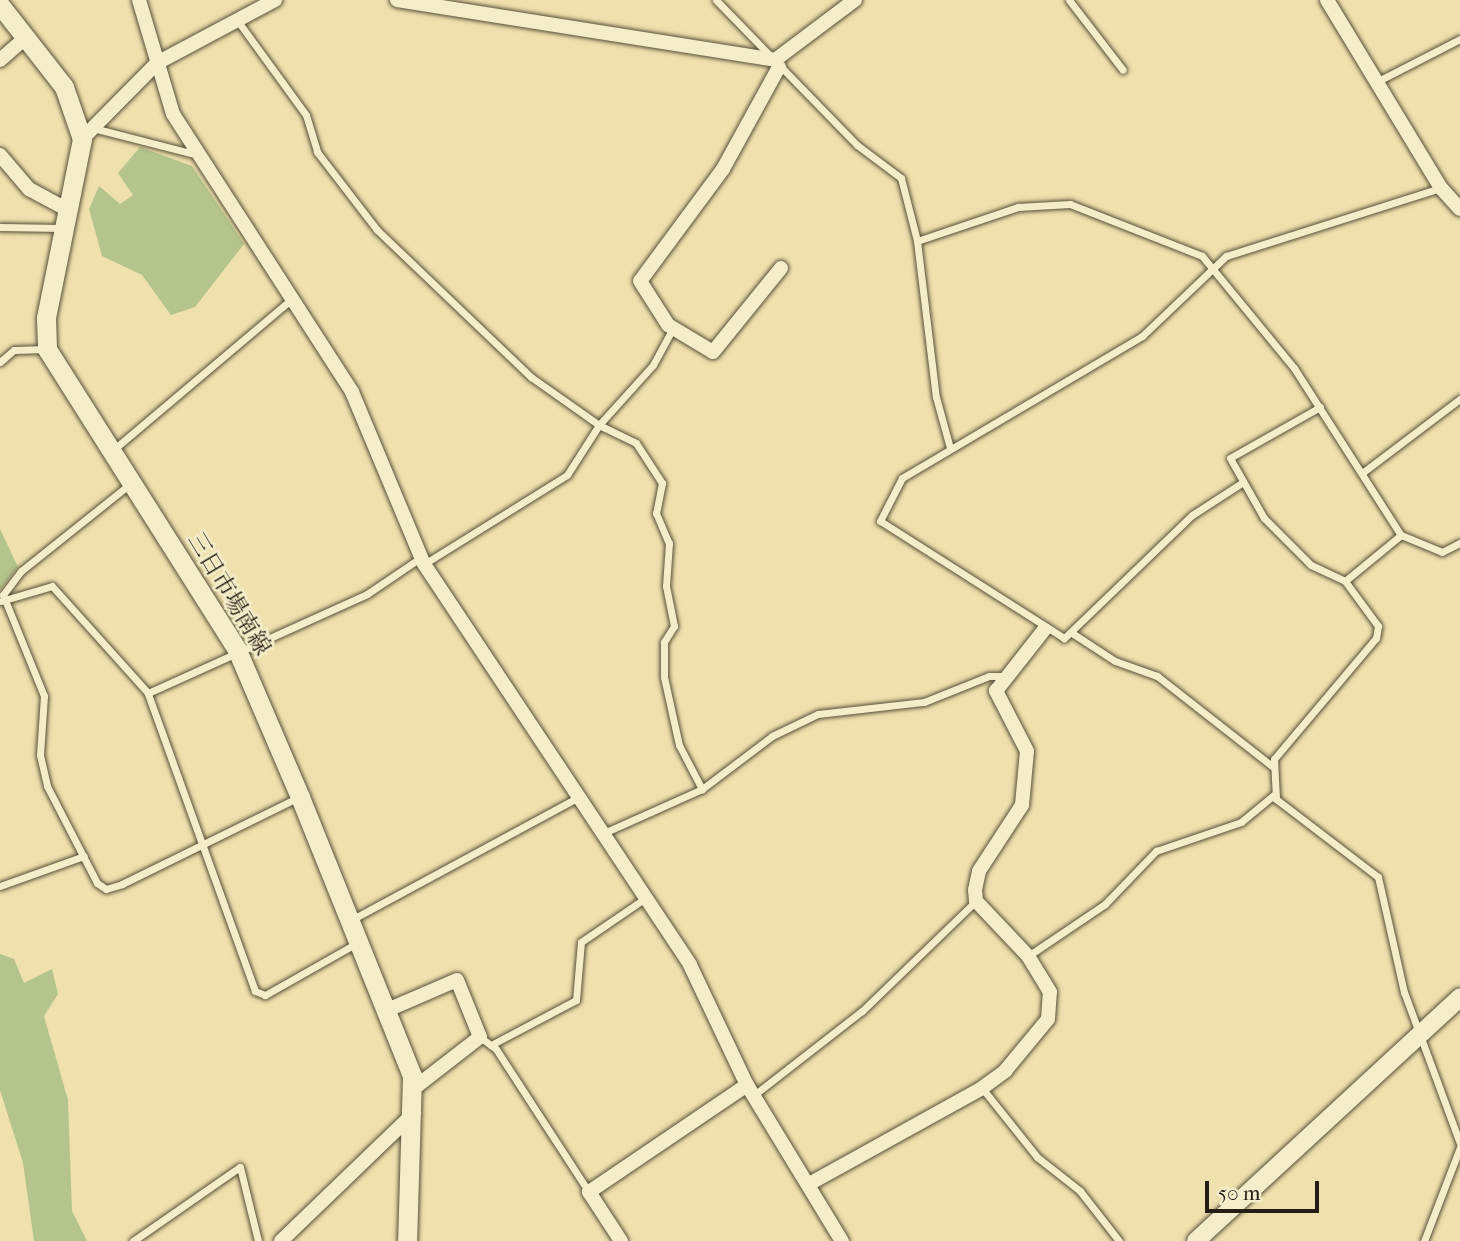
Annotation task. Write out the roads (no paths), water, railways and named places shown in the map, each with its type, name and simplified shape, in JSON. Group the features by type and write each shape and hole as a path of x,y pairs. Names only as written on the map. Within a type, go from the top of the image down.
{"main road":[{"path":"0,5 64,87 88,133 66,220 46,318 47,349"},
{"name":"三日市場南線","path":"47,349 110,453 237,650 300,797 413,1089 415,1112 407,1241"}],"street":[{"path":"139,0 156,63 194,154 352,392 423,560 648,896 690,965 750,1090 810,1184 842,1241"},
{"path":"88,133 156,63 275,0"},
{"path":"397,0 777,63"},
{"path":"780,268 713,352 673,328 646,299 640,281 723,169 777,63 855,0"},
{"path":"1328,0 1380,80 1441,188 1460,209"},
{"path":"0,60 26,37"},
{"path":"0,155 29,188 66,220"},
{"path":"810,1184 982,1088 1005,1071 1053,1006 1028,956 976,901 979,871 1022,805 1027,751 996,691 1004,676 1044,630"},
{"path":"385,1011 457,980 486,1041 413,1089"},
{"path":"1196,1241 1333,1120 1418,1033 1460,998"},
{"path":"621,1241 589,1192 750,1090"},
{"path":"281,1241 415,1112"}],"lane":[{"path":"716,0 858,145 901,178 917,241 936,397 950,448"},
{"path":"1069,0 1123,70"},
{"path":"237,19 306,115 317,152 377,230 531,377 599,425 636,443 662,483 656,513 669,543 666,586 674,626 664,642 664,677 680,745 702,789"},
{"path":"1380,80 1460,39"},
{"path":"88,133 194,154"},
{"path":"1240,484 1192,515 1064,638 1044,630 880,521 902,478 1142,336 1213,266 1258,242 1349,222 1441,188"},
{"path":"917,241 1018,207 1070,204 1202,256 1213,266 1320,407 1401,535 1442,552 1460,543"},
{"path":"0,227 66,220"},
{"path":"110,453 292,299"},
{"path":"148,693 237,650 367,594 568,475 599,425 653,365 673,328"},
{"path":"0,362 14,351 47,349"},
{"path":"1362,473 1460,399"},
{"path":"1320,407 1230,458 1240,484 1311,565 1345,581 1378,626 1376,638 1330,687 1273,767 1275,794 1283,807 1378,877 1418,1033 1460,1145 1424,1241"},
{"path":"1,601 21,571 130,484"},
{"path":"1345,581 1401,535"},
{"path":"1,601 52,586 148,693 255,991 265,995 357,943"},
{"path":"1,601 38,673 47,786 84,856 106,889 203,846 300,797"},
{"path":"1072,633 1115,661 1157,676 1273,767"},
{"path":"606,832 702,789 772,736 818,714 924,702 989,676 1004,676"},
{"path":"1028,956 1105,904 1156,850 1228,828 1275,794"},
{"path":"349,921 580,796"},
{"path":"0,886 84,856"},
{"path":"589,1192 486,1041 576,1000 581,942 648,896"},
{"path":"750,1090 862,1011 976,901"},
{"path":"982,1088 1037,1157 1080,1191 1119,1241"},
{"path":"133,1241 240,1167 258,1241"}]}
